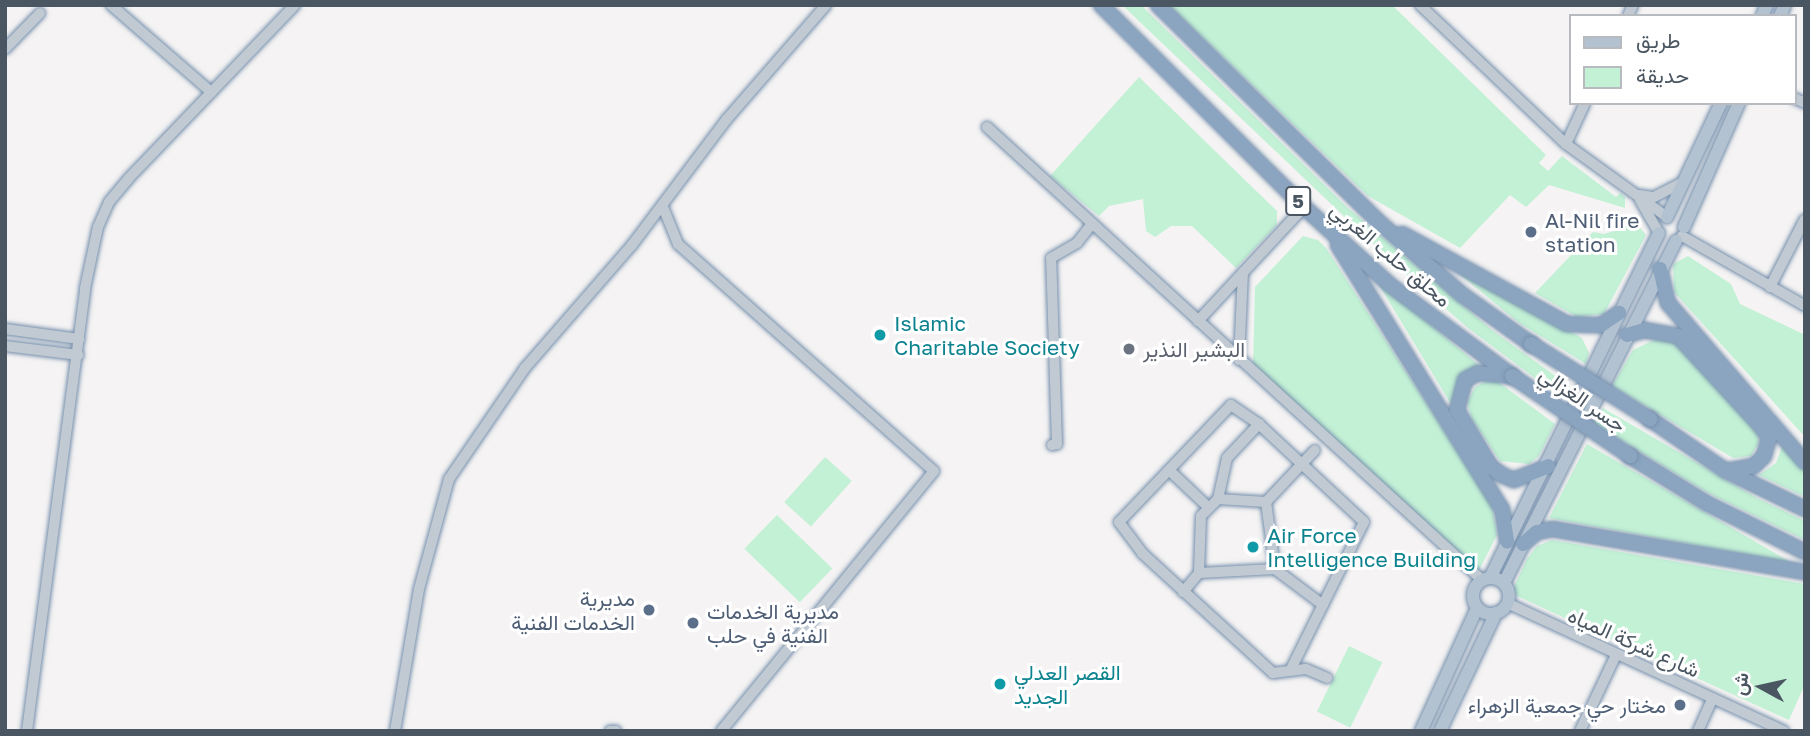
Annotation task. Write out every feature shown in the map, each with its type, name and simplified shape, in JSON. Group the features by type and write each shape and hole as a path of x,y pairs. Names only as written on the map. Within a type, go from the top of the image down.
{"highway":[{"name":"محلق حلب الغربي","path":"1101,5 1304,207 1390,285 1513,376"},
{"name":"محلق حلب الغربي","path":"1158,5 1380,223 1461,294 1531,344"},
{"path":"1380,223 1567,324 1601,325 1619,313"},
{"path":"1328,229 1502,509 1507,542"},
{"path":"1660,269 1668,303 1805,462"},
{"path":"1627,335 1644,330 1678,336 1759,425 1769,439 1764,456 1754,466 1726,471"},
{"name":"جسر الغزالي","path":"1531,344 1726,471"},
{"path":"1513,376 1478,373 1465,380 1457,410 1491,467 1502,475 1514,480 1548,466"},
{"name":"جسر الغزالي","path":"1513,376 1630,456 1706,503 1805,552"},
{"name":"5","path":"1726,471 1805,509"},
{"path":"1523,544 1537,532 1553,529 1805,572"}],"main road":[{"path":"1421,731 1477,608 1473,593 1486,579 1548,466 1659,233 1659,225 1667,217 1720,105"},
{"path":"1440,731 1496,613 1507,603 1504,583 1660,269 1681,235 1738,105"},
{"path":"1667,217 1680,220 1681,235"},
{"path":"1659,233 1664,240 1681,235"},
{"path":"1486,579 1504,583"},
{"path":"1477,608 1496,613"}],"street":[{"path":"111,5 211,92"},
{"path":"27,731 91,255 109,202 295,5"},
{"path":"395,731 419,589 449,479 525,368 663,207 727,119 826,5"},
{"path":"1420,5 1566,144 1667,217"},
{"path":"5,49 40,13"},
{"path":"1566,144 1585,105"},
{"path":"987,127 1239,359 1486,579"},
{"path":"1636,195 1654,197 1683,182"},
{"path":"1636,195 1659,233"},
{"path":"663,207 678,244 934,471 721,731"},
{"path":"1198,321 1304,207"},
{"path":"1770,287 1805,219"},
{"path":"1052,445 1057,444 1051,258 1077,243 1092,224"},
{"path":"1681,235 1805,306"},
{"path":"1239,359 1244,272"},
{"path":"5,329 79,339"},
{"path":"5,346 78,355"},
{"path":"1291,669 1364,522 1259,424 1231,405 1119,522 1142,553 1273,673 1306,669 1327,678"},
{"path":"1183,592 1199,573 1201,516 1218,499 1227,458 1259,424"},
{"path":"1266,502 1315,450"},
{"path":"1169,470 1208,508"},
{"path":"1218,499 1266,502"},
{"path":"1266,502 1275,569"},
{"path":"1199,573 1275,569 1323,605"},
{"name":"شارع شركة المياه","path":"1507,603 1784,731"},
{"path":"1580,731 1616,655"},
{"path":"1698,731 1713,698"}],"green space":[{"path":"1122,5 1141,5 1348,208 1492,330 1572,388 1563,399 1468,328 1391,261"},
{"path":"1169,5 1392,5 1546,155 1539,163 1548,171 1562,156 1616,197 1620,193 1625,197 1625,208 1549,185 1526,207 1510,195 1460,248 1368,196"},
{"path":"1139,77 1277,211 1277,225 1236,268 1192,226 1171,226 1155,237 1146,231 1143,199 1109,206 1099,216 1050,176"},
{"path":"1637,224 1646,235 1604,314 1577,317 1535,293 1593,232 1604,234"},
{"path":"1303,236 1318,240 1326,248 1492,505 1497,535 1479,570 1253,368 1255,287"},
{"path":"1435,254 1582,338 1589,353 1586,364 1518,322"},
{"path":"1688,256 1731,284 1740,304 1805,335 1805,437 1674,292 1673,264"},
{"path":"1376,280 1480,366 1459,378 1451,404"},
{"path":"1662,336 1676,339 1757,433 1759,442 1751,456 1733,458 1612,386 1633,350"},
{"path":"1486,381 1497,381 1555,424 1539,456 1529,464 1500,461 1472,419 1467,403 1475,387"},
{"path":"1603,408 1759,499 1805,521 1805,540 1708,493 1593,423"},
{"path":"1784,441 1805,467 1805,497 1759,475 1776,463"},
{"path":"1587,444 1792,563 1549,518"},
{"path":"825,457 852,481 811,526 784,502"},
{"path":"777,515 832,568 800,602 744,549"},
{"path":"1552,540 1805,584 1805,684 1789,720 1517,596 1513,589 1527,559 1537,546"},
{"path":"1349,646 1382,662 1350,728 1317,712"}],"place":[{"name":"Al-Nil fire station","path":"1531,232"},
{"name":"Islamic Charitable Society","path":"880,335"},
{"name":"البشير النذير","path":"1129,349"},
{"name":"Air Force Intelligence Building","path":"1253,547"},
{"name":"مديرية الخدمات الفنية","path":"649,610"},
{"name":"مديرية الخدمات الفنية في حلب","path":"693,623"},
{"name":"القصر العدلي الجديد","path":"1000,684"},
{"name":"مختار حي جمعية الزهراء","path":"1680,705"}]}
